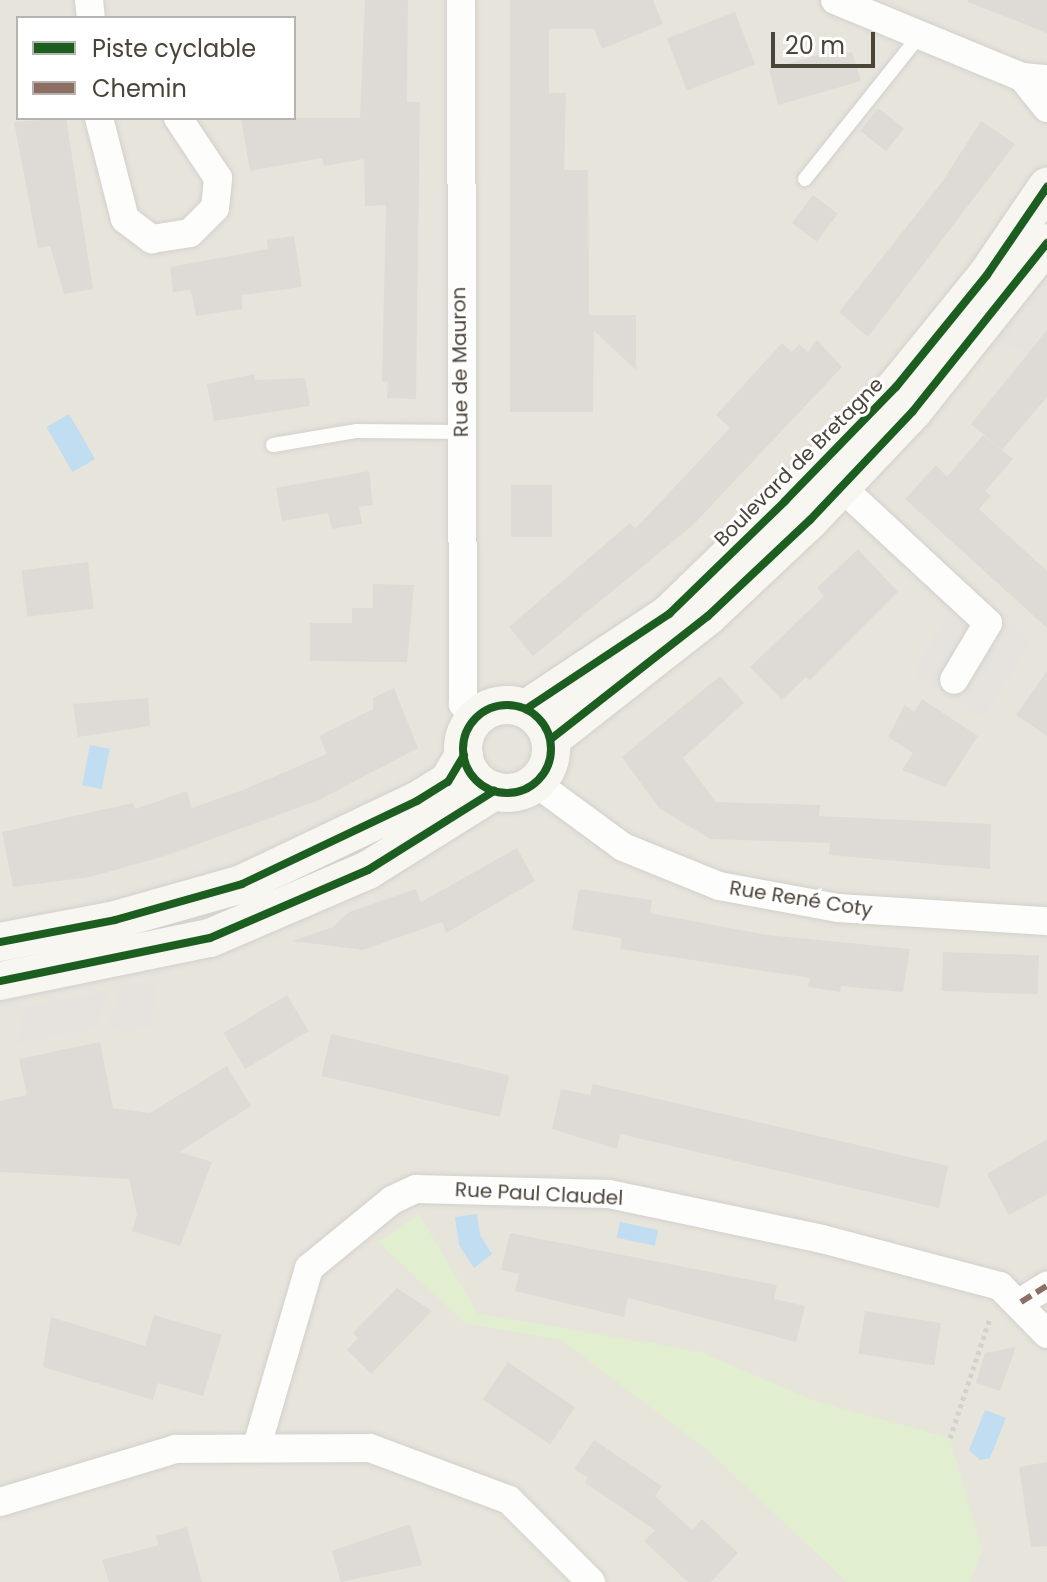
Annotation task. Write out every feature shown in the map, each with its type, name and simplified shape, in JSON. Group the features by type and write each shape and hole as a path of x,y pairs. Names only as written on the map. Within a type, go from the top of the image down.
{"main road":[{"name":"Boulevard de Bretagne","path":"526,709 669,614 785,501 896,387 987,275 1047,187"},
{"path":"551,739 708,616 810,520 839,485 913,411 1047,243"},
{"path":"0,942 115,920 242,884 417,801 448,782 464,755 469,726 479,715 501,705 526,709 551,739 550,763 536,783 494,791 368,870 210,938 0,981"},
{"path":"464,755 474,777 494,791"}],"street":[{"name":"Rue de Mauron","path":"461,0 463,704 479,715"},
{"path":"835,0 1034,78 1047,108"},
{"path":"100,120 125,219 152,239 190,233 215,208 218,178 179,120"},
{"path":"839,485 988,623 954,680"},
{"name":"Rue René Coty","path":"536,783 623,847 719,886 838,908 1047,921"},
{"name":"Rue Paul Claudel","path":"257,1446 309,1268 392,1200 416,1189 609,1194 822,1239 1011,1294"},
{"path":"1047,1286 1011,1294 1047,1334"},
{"path":"2,1496 175,1449 257,1446 370,1448 509,1500 591,1582"}],"lane":[{"path":"805,179 920,35"},
{"path":"273,445 357,431 461,432"}],"path":[{"path":"950,1438 1011,1294"}],"shaded area":[{"path":"0,0 1047,0 1047,1582 0,1582"},
{"path":"1047,262 1047,330 1029,353 976,333"},
{"path":"963,583 1032,641 984,718 913,675"},
{"path":"158,982 150,1027 122,1033 108,1026 121,986"},
{"path":"107,992 98,1028 16,1044 26,1006"}],"green space":[{"path":"419,1214 478,1314 698,1351 815,1401 950,1438 982,1551 970,1582 847,1582 706,1449 561,1340 465,1323 378,1242"}],"water":[{"path":"69,414 95,459 72,472 46,427"},
{"path":"90,745 110,749 102,789 82,785"},
{"path":"477,1214 480,1235 492,1254 474,1268 459,1245 455,1217"},
{"path":"620,1222 658,1230 655,1246 617,1238"},
{"path":"985,1410 1006,1418 990,1458 980,1460 969,1450"}],"building":[{"path":"365,0 408,0 407,102 420,102 416,399 387,398 388,382 382,381 386,205 365,206 364,159 324,166 322,158 250,171 241,120 360,118"},
{"path":"510,0 653,0 663,24 602,49 594,29 549,29 549,93 566,93 564,170 588,170 589,315 636,315 636,370 594,331 593,412 510,412"},
{"path":"1047,0 1047,33 968,2"},
{"path":"735,12 755,64 687,90 667,38"},
{"path":"835,50 836,56 852,52 861,81 778,105 769,69"},
{"path":"878,108 904,128 886,151 860,131"},
{"path":"66,120 93,289 64,294 50,246 38,248 14,122"},
{"path":"981,121 1015,144 868,337 839,312 942,182"},
{"path":"813,195 838,214 817,242 792,223"},
{"path":"294,236 302,287 242,295 242,309 196,316 191,290 173,292 170,267 268,249 267,240"},
{"path":"1047,330 1047,397 1002,450 971,424"},
{"path":"817,340 842,367 692,526 533,656 509,627 630,523 635,529 730,428 716,415 782,343 792,352 799,344 808,352"},
{"path":"254,374 255,380 305,378 310,406 214,421 207,384"},
{"path":"983,435 1013,459 985,491 991,496 979,509 1047,571 1047,628 905,499 936,465 947,477"},
{"path":"369,471 373,505 359,507 362,524 332,529 328,513 282,521 276,488"},
{"path":"511,485 552,485 552,537 511,537"},
{"path":"858,549 898,592 810,680 806,677 782,700 750,667 824,596 817,588"},
{"path":"88,562 94,609 27,617 21,570"},
{"path":"373,584 414,585 407,662 310,661 310,623 352,623 352,608 373,608"},
{"path":"1047,671 1047,736 1016,715"},
{"path":"720,676 744,703 683,758 716,802 820,805 819,816 991,824 990,869 829,855 830,843 710,839 659,808 622,757"},
{"path":"394,688 418,748 319,800 165,856 90,877 13,887 2,832 133,803 135,809 187,791 192,808 243,790 327,754 319,736 373,709 373,698"},
{"path":"148,698 150,726 78,737 73,704"},
{"path":"922,699 978,736 945,787 902,770 913,753 888,737 905,705 914,712"},
{"path":"517,848 535,881 446,933 442,922 363,950 293,941 333,927 349,912 416,889 421,902"},
{"path":"579,889 652,900 650,913 767,935 910,949 903,992 841,986 840,992 808,987 810,978 620,949 622,938 572,930"},
{"path":"943,952 1039,955 1038,994 942,991"},
{"path":"287,995 309,1031 245,1069 224,1033"},
{"path":"331,1034 509,1075 500,1117 321,1076"},
{"path":"100,1042 113,1108 150,1113 227,1066 251,1106 179,1152 212,1162 180,1246 132,1231 137,1214 129,1179 0,1172 0,1101 27,1095 19,1059"},
{"path":"593,1084 948,1166 939,1208 620,1134 617,1149 552,1129 561,1089 590,1095"},
{"path":"1047,1139 1047,1194 1009,1215 987,1174"},
{"path":"510,1233 777,1285 774,1299 805,1306 796,1342 628,1298 624,1317 515,1291 519,1274 501,1270"},
{"path":"397,1288 432,1311 371,1374 347,1350 358,1338 353,1333"},
{"path":"865,1311 941,1323 934,1366 858,1353"},
{"path":"154,1315 222,1335 203,1396 158,1383 153,1400 43,1367 51,1317 145,1346"},
{"path":"1016,1347 1000,1391 976,1383 985,1353"},
{"path":"508,1362 575,1407 550,1445 483,1399"},
{"path":"594,1440 662,1486 655,1496 692,1530 702,1519 738,1553 711,1582 688,1582 644,1541 655,1530 585,1483 588,1478 574,1469"},
{"path":"1047,1462 1047,1546 1031,1547 1019,1467"},
{"path":"410,1524 422,1565 341,1582 332,1551"},
{"path":"187,1527 202,1582 109,1582 102,1560 159,1545 156,1536"}],"marked path":[{"path":"1021,1302 1047,1286"}],"cycle path":[{"path":"526,709 669,614 785,501 896,387 987,275 1047,187"},
{"path":"551,739 708,616 810,520 913,411 1047,243"},
{"path":"507,705 524,708 538,718 548,732 551,749 548,766 538,780 524,790 507,793 490,790 476,780 466,766 463,749 466,732 476,718 490,708 507,705"},
{"path":"0,942 115,920 242,884 417,801 448,782 464,755"},
{"path":"0,981 210,938 368,870 494,791"}]}
